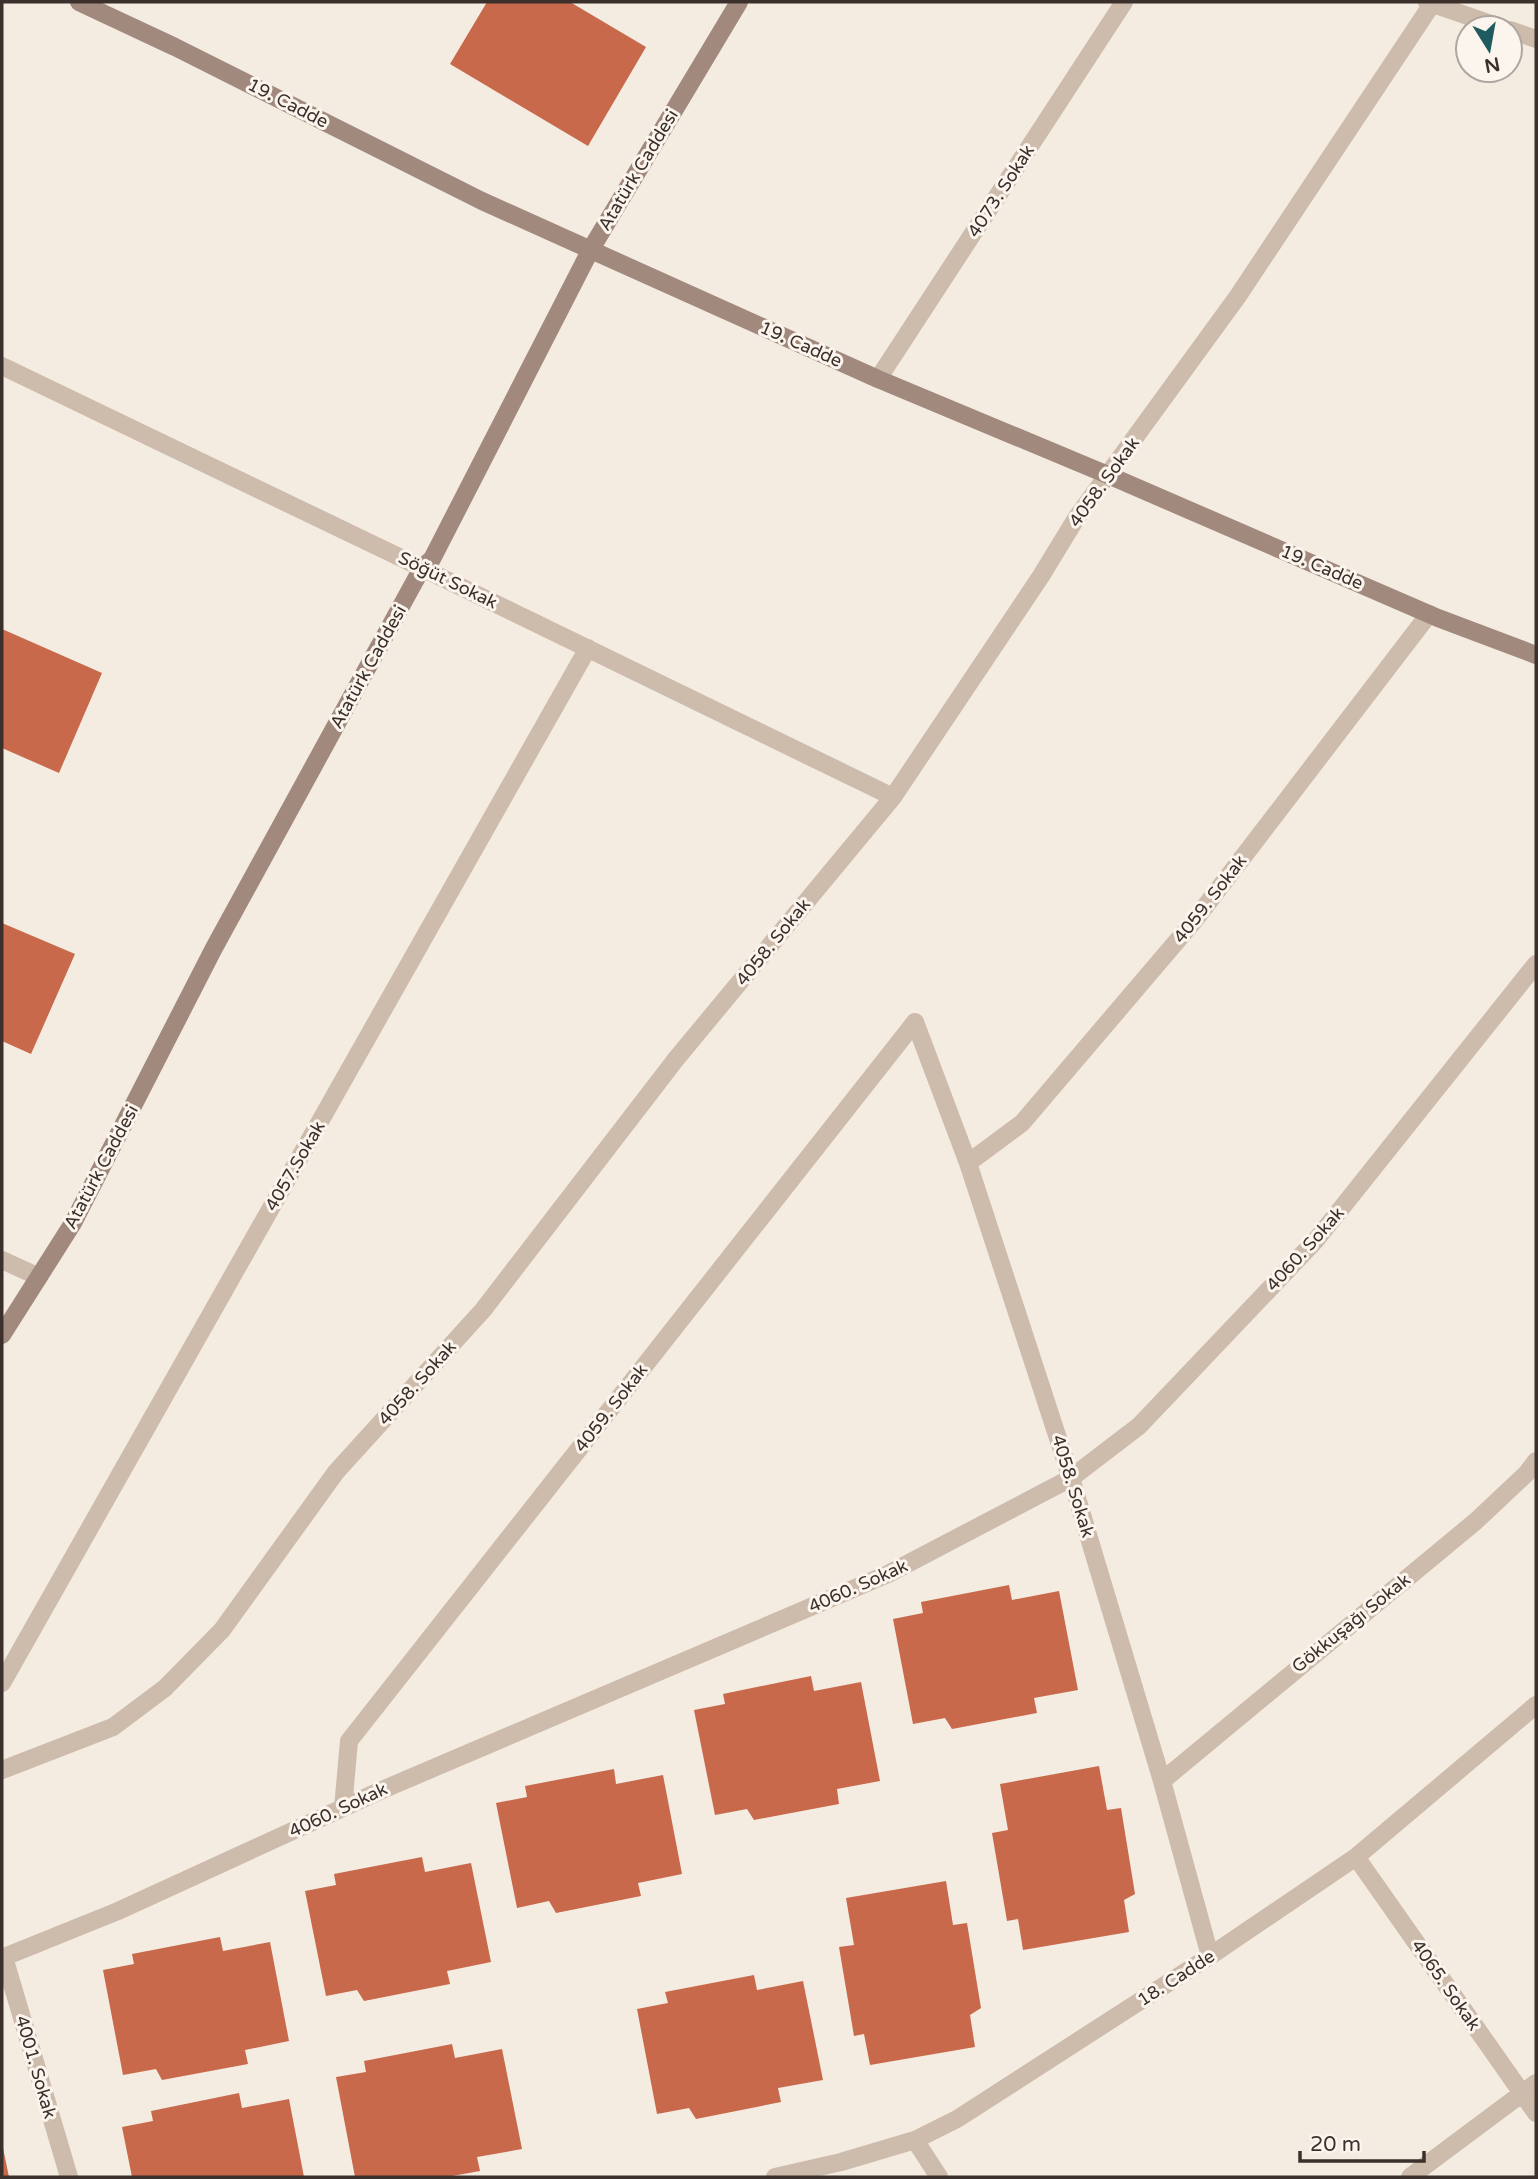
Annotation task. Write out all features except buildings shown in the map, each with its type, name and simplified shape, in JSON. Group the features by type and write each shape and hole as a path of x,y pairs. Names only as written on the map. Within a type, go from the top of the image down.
{"street":[{"name":"19. Cadde","path":"79,2 175,47 482,201 878,379 1429,614 1536,655"},
{"name":"Atatürk Caddesi","path":"2,1335 73,1223 214,948 422,568 432,559 590,249 739,2"},
{"name":"4073. Sokak","path":"878,379 1124,2"},
{"path":"1430,3 1462,14"},
{"name":"4058. Sokak","path":"2,1770 113,1727 165,1688 222,1630 336,1472 483,1310 676,1059 892,797 1033,588 1077,517 1238,296 1430,3"},
{"name":"Söğüt Sokak","path":"2,367 892,797"},
{"name":"4059. Sokak","path":"968,1163 1022,1123 1185,932 1429,614"},
{"name":"4057.Sokak","path":"2,1683 588,648"},
{"name":"4060. Sokak","path":"3,1957 118,1911 343,1808 888,1574 1071,1478 1139,1426 1316,1240 1536,964"},
{"name":"4058. Sokak","path":"915,1022 968,1163 1071,1478 1162,1782 1210,1956"},
{"name":"4059. Sokak","path":"343,1808 349,1741 915,1022"},
{"path":"2,1261 39,1278"},
{"name":"Gökkuşağı Sokak","path":"1162,1782 1533,1473"},
{"name":"18. Cadde","path":"775,2177 841,2162 915,2140 957,2119 1210,1956 1356,1857 1536,1705"},
{"name":"4065. Sokak","path":"1356,1857 1530,2089 1536,2113"},
{"name":"4001. Sokak","path":"3,1957 69,2177"},
{"path":"1410,2177 1530,2089"},
{"path":"915,2140 939,2177"},
{"path":"826,2177 841,2162"}]}
